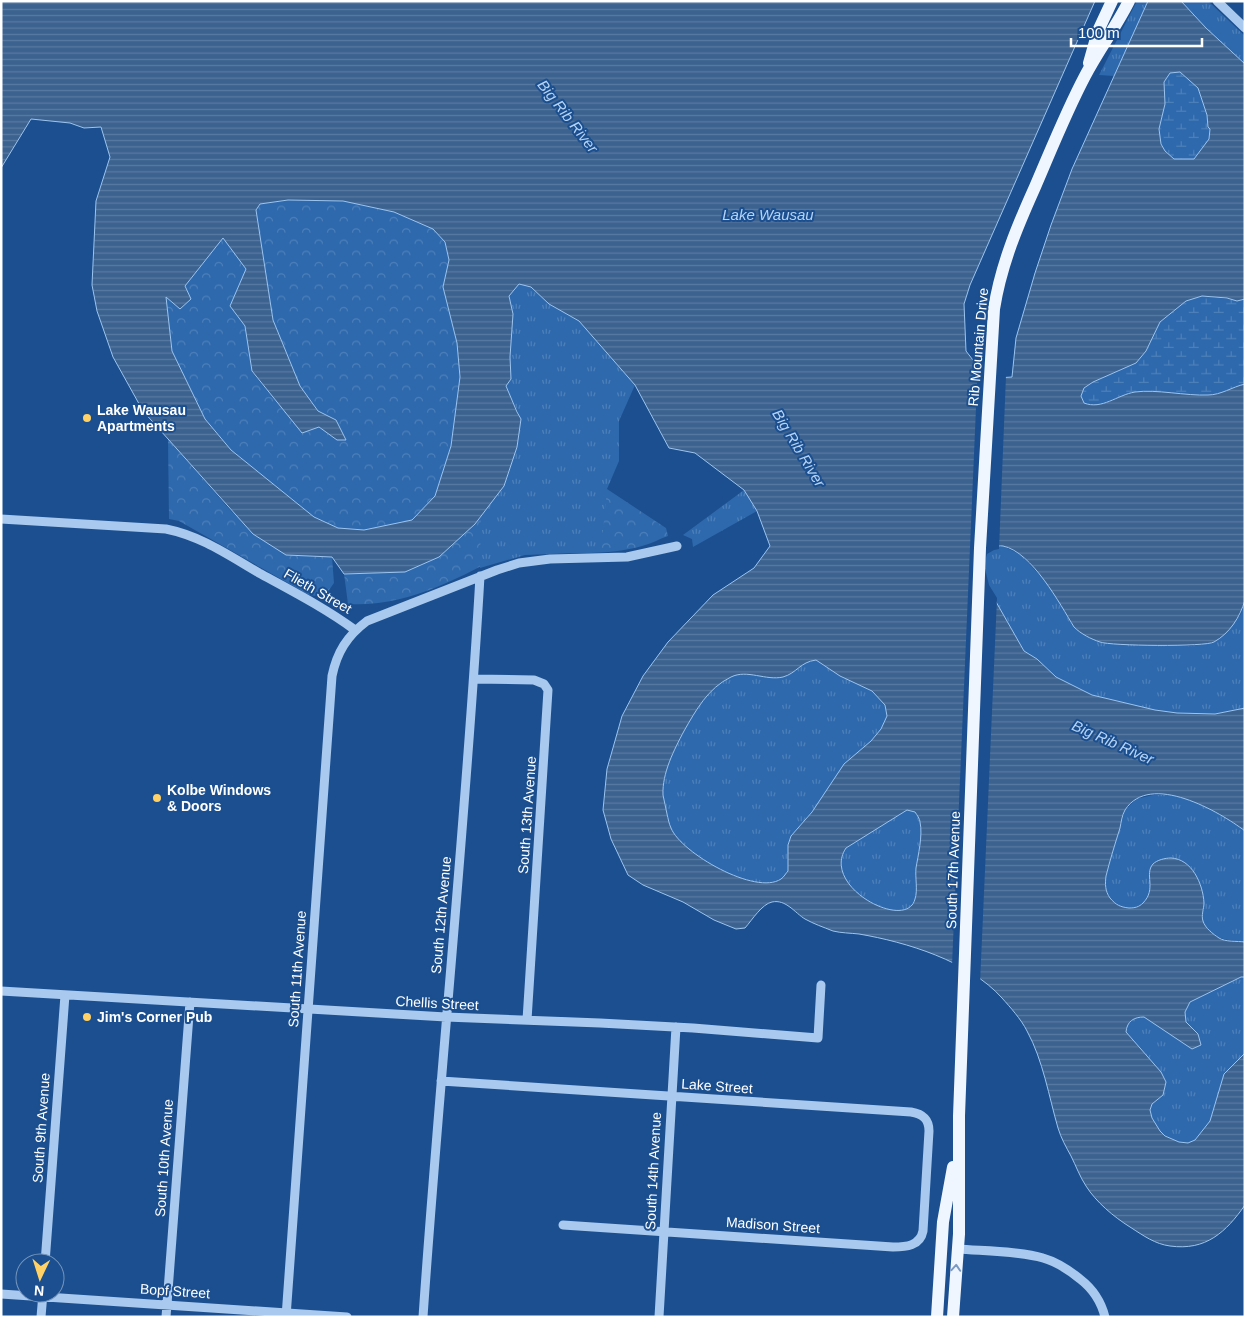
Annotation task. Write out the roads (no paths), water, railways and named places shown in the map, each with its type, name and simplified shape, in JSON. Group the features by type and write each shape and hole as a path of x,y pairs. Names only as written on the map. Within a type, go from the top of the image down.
{"main road":[{"name":"Rib Mountain Drive","path":"1086,75 1094,42 1112,1"},
{"name":"Rib Mountain Drive","path":"978,610 991,349 995,301 1005,257 1054,143 1086,75 1117,25 1129,1"},
{"name":"South 17th Avenue","path":"953,1317 958,1249 963,993 978,610"},
{"name":"South 17th Avenue","path":"937,1317 943,1222 959,1130"}],"street":[{"path":"1217,1 1245,28"},
{"name":"Flieth Street","path":"1,519 166,529 190,535 226,552 332,612 355,630 379,615 497,570 535,560 627,557 677,546"},
{"name":"South 12th Avenue","path":"423,1317 474,678 480,576"},
{"name":"South 11th Avenue","path":"286,1315 332,676 342,646 355,630"},
{"name":"South 13th Avenue","path":"474,678 534,680 544,684 548,690 527,1020"},
{"name":"Chellis Street","path":"1,991 446,1017 676,1027 818,1038 821,985"},
{"name":"South 9th Avenue","path":"46,1253 65,994"},
{"name":"South 10th Avenue","path":"166,1317 190,1002"},
{"name":"South 14th Avenue","path":"659,1317 676,1027"},
{"name":"Lake Street","path":"441,1081 918,1113 926,1118 929,1128 926,1182"},
{"name":"Madison Street","path":"563,1225 893,1247 908,1246 918,1241 922,1236 926,1182"},
{"path":"958,1249 1041,1257 1068,1270 1086,1284 1098,1297 1104,1317"},
{"name":"Bopf Street","path":"1,1294 15,1294"},
{"name":"Bopf Street","path":"65,1297 286,1315 347,1317"},
{"path":"41,1317 42,1303"}],"water":[{"path":"1,1 1095,1 970,285 964,304 966,351 976,364 981,379 1012,377 1016,338 1035,273 1072,169 1148,1 1181,1 1206,28 1245,64 1245,299 1237,301 1227,298 1202,296 1186,301 1160,322 1146,351 1136,363 1093,382 1084,388 1081,396 1084,403 1097,405 1135,392 1152,391 1208,395 1217,394 1245,384 1245,600 1243,606 1230,629 1214,642 1207,644 1138,645 1100,642 1090,638 1074,627 1035,568 1014,550 1003,546 993,547 985,552 981,565 987,586 1024,651 1037,659 1056,677 1092,695 1155,710 1177,713 1215,714 1245,708 1245,831 1203,806 1167,794 1151,794 1136,799 1125,810 1106,876 1107,893 1114,902 1126,908 1137,907 1147,898 1150,887 1150,872 1153,864 1166,858 1178,859 1190,868 1199,881 1204,903 1202,919 1207,928 1214,935 1222,939 1245,942 1245,977 1241,977 1190,1002 1185,1012 1186,1022 1198,1034 1201,1045 1192,1049 1144,1017 1132,1020 1126,1032 1161,1072 1166,1082 1163,1095 1152,1104 1150,1110 1152,1118 1160,1131 1165,1136 1179,1142 1188,1143 1195,1140 1210,1121 1224,1074 1245,1053 1245,1205 1238,1215 1214,1238 1194,1246 1183,1247 1159,1243 1118,1219 1106,1209 1084,1183 1061,1135 1033,1042 1025,1027 1002,998 988,985 955,964 936,955 897,942 833,931 808,921 786,904 777,902 768,903 745,928 736,929 714,920 683,902 643,885 628,875 611,839 603,810 607,769 622,716 643,676 668,642 713,595 754,568 770,546 757,511 744,490 695,453 669,448 635,385 579,321 549,304 531,287 519,284 509,296 513,314 510,357 511,379 506,386 521,419 517,447 504,486 475,524 439,557 405,572 344,574 332,557 286,555 253,534 143,411 113,357 97,311 92,285 96,201 110,157 101,127 84,128 70,123 31,119 1,168","holes":["1180,72 1198,88 1207,115 1208,127 1210,129 1209,139 1194,159 1174,159 1165,151 1161,144 1159,129 1165,104 1164,82 1170,73","288,200 343,201 394,212 433,229 445,242 449,260 443,287 457,343 460,377 451,446 435,496 412,520 364,530 338,528 314,517 231,450 205,419 172,351 166,297 180,309 191,299 185,286 223,238 246,269 230,306 245,326 252,371 302,433 319,427 337,440 346,440 336,420 318,411 300,386 273,320 256,210 260,204","816,660 840,676 872,691 885,705 887,716 881,729 871,741 844,764 812,812 791,836 788,845 788,871 783,877 770,883 755,882 738,877 704,860 689,849 671,828 663,795 664,778 669,762 684,731 703,700 723,682 731,677 743,674 770,678 783,677","907,810 915,812 920,821 921,839 916,868 916,895 909,908 897,910 883,908 854,890 845,877 841,863 846,848"]}],"place":[{"name":"Lake Wausau Apartments","path":"87,418"},
{"name":"Kolbe Windows & Doors","path":"157,798"},
{"name":"Jim's Corner Pub","path":"87,1017"}],"water label":[{"name":"Big Rib River","path":"568,116"},
{"name":"Lake Wausau","path":"768,214"},
{"name":"Big Rib River","path":"799,448"},
{"name":"Big Rib River","path":"1113,742"}]}
